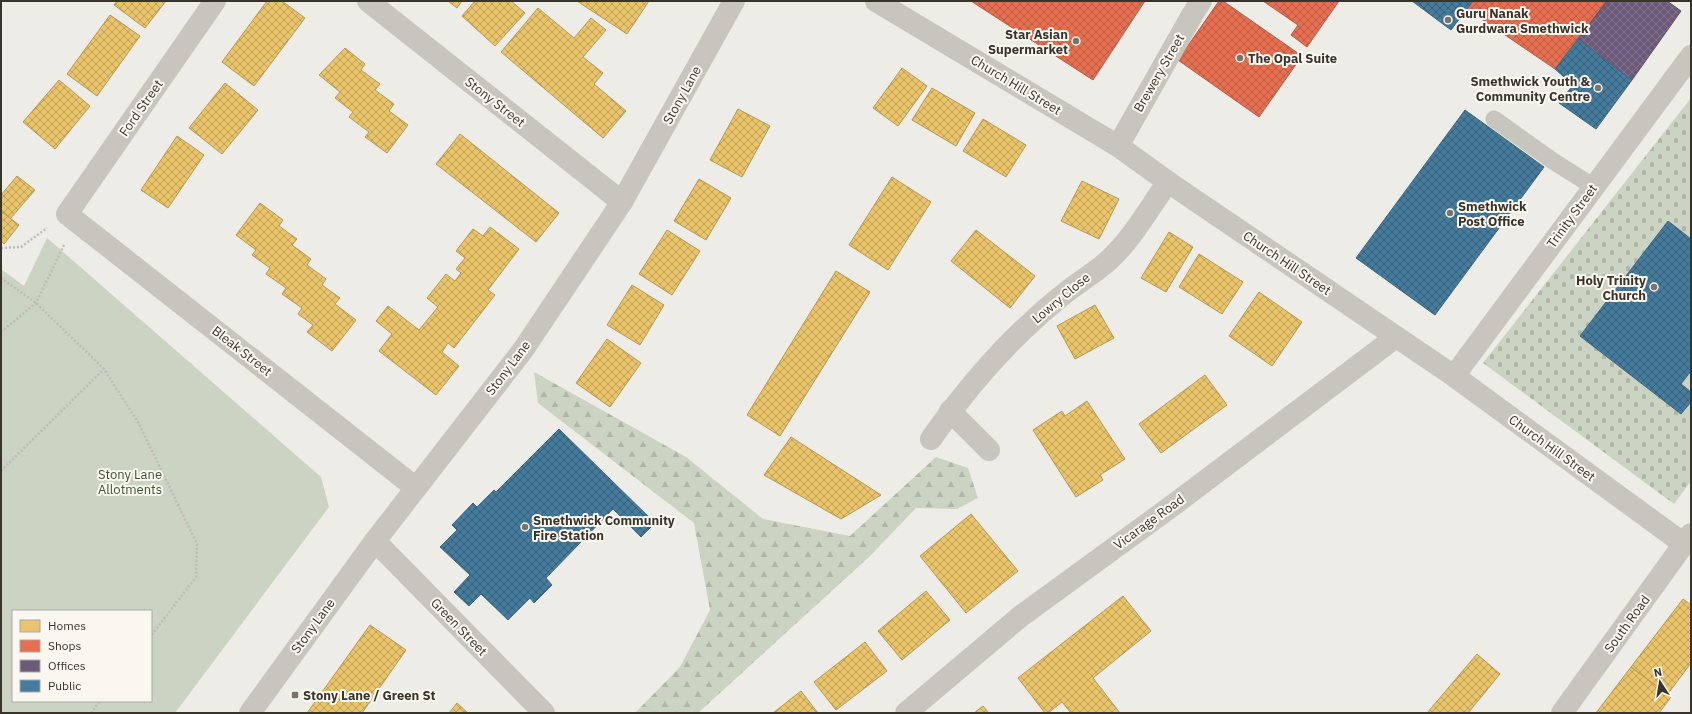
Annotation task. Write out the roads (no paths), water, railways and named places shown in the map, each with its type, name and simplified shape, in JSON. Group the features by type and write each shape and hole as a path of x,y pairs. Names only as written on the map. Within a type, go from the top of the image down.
{"street":[{"name":"Ford Street","path":"71,218 215,1"},
{"name":"Stony Street","path":"368,1 622,202"},
{"name":"Stony Lane","path":"250,713 375,541 523,350 622,202 734,1"},
{"name":"Church Hill Street","path":"876,1 1118,146 1168,182 1454,376 1688,539"},
{"name":"Brewery Street","path":"1118,146 1196,9"},
{"name":"Trinity Street","path":"1454,376 1691,56"},
{"name":"Lowry Close","path":"931,439 950,411 1004,349 1058,298 1109,260 1132,234 1168,182"},
{"name":"Bleak Street","path":"71,218 416,488"},
{"name":"Vicarage Road","path":"906,713 1021,616 1396,337"},
{"path":"950,411 989,450"},
{"name":"South Road","path":"1562,713 1688,539"},
{"name":"Green Street","path":"375,541 544,713"}],"lane":[{"path":"1494,119 1553,161 1594,187"}],"place":[{"name":"Guru Nanak Gurdwara Smethwick","path":"1448,20"},
{"name":"Star Asian Supermarket","path":"1076,41"},
{"name":"The Opal Suite","path":"1240,58"},
{"name":"Smethwick Youth & Community Centre","path":"1598,88"},
{"name":"Smethwick Post Office","path":"1450,213"},
{"name":"Holy Trinity Church","path":"1654,287"},
{"name":"Smethwick Community Fire Station","path":"525,527"},
{"name":"Stony Lane / Green St","path":"295,695"}],"park label":[{"name":"Stony Lane Allotments","path":"130,482"}]}
